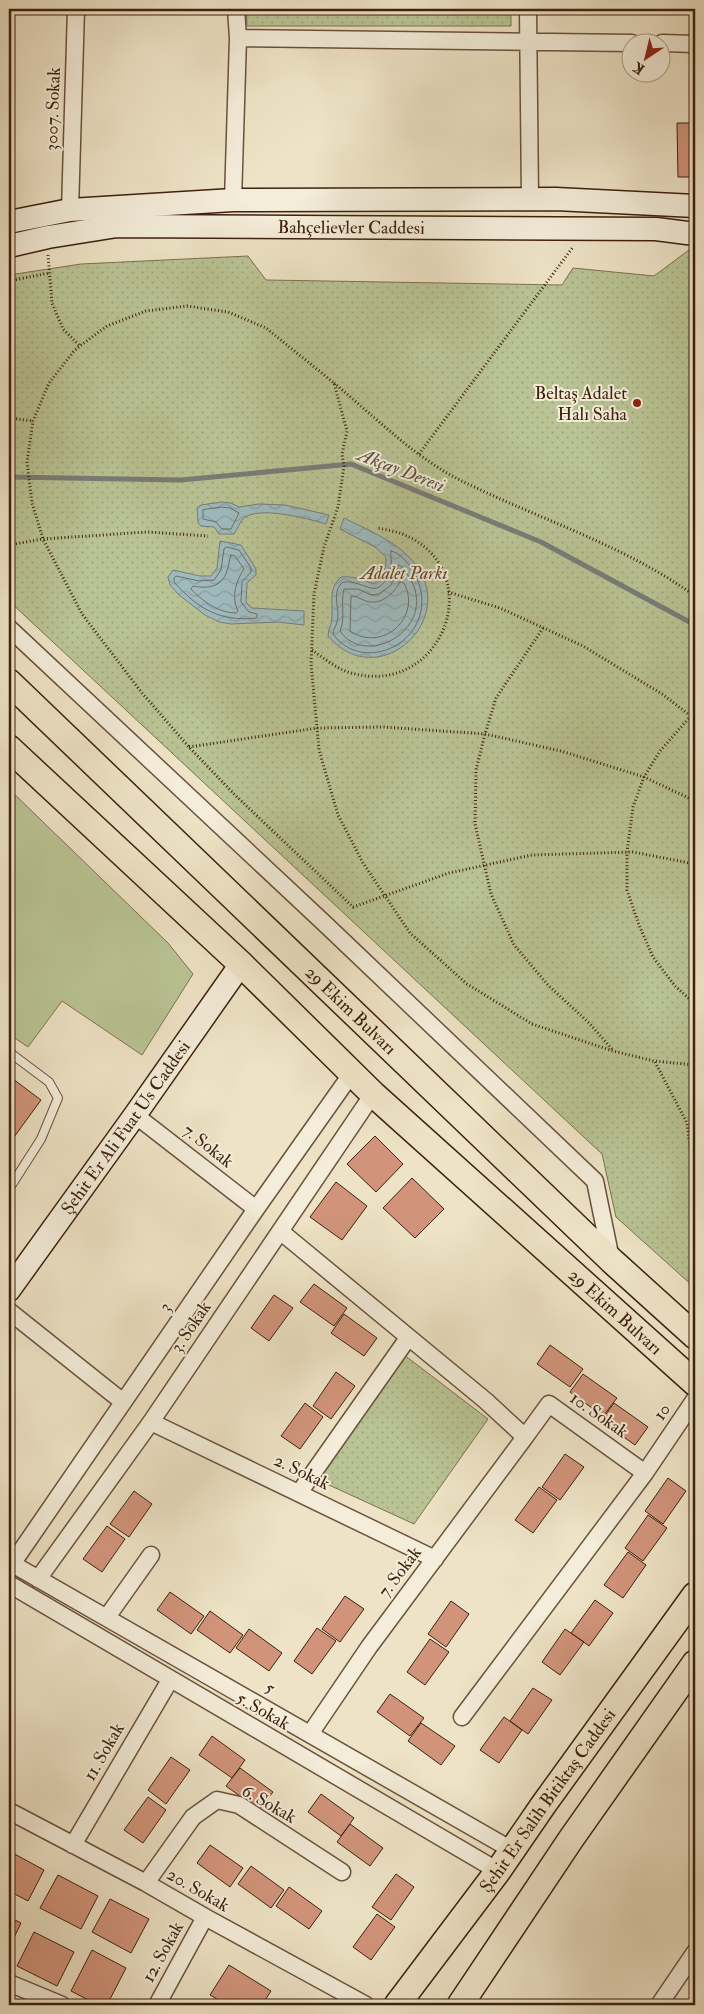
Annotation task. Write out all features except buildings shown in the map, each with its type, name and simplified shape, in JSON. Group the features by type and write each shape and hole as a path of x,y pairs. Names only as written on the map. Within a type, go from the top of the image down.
{"main road":[{"name":"29 Ekim Bulvarı","path":"9,682 612,1261 695,1336"},
{"name":"29 Ekim Bulvarı","path":"9,748 241,964 373,1094 695,1382"},
{"path":"656,1302 695,1320"},
{"name":"Şehit Er Salih Bitiktaş Caddesi","path":"397,2005 498,1871 695,1595"},
{"path":"460,2005 571,1839 695,1663"}],"street":[{"name":"3007. Sokak","path":"70,210 76,9"},
{"path":"233,200 238,38 236,9"},
{"path":"528,9 530,199"},
{"path":"238,38 622,43"},
{"path":"672,43 695,44"},
{"name":"Bahçelievler Caddesi","path":"9,222 70,210 233,200 530,199 695,206"},
{"name":"Bahçelievler Caddesi","path":"9,246 48,237 117,226 587,228 656,229 695,234"},
{"path":"9,628 316,915 595,1181 612,1261"},
{"name":"Şehit Er Ali Fuat Us Caddesi","path":"9,1290 135,1116 241,964"},
{"name":"3","path":"10,1563 352,1073"},
{"name":"3. Sokak","path":"38,1579 151,1422 373,1094"},
{"name":"7. Sokak","path":"135,1116 256,1209"},
{"path":"280,1231 486,1402 525,1437"},
{"path":"9,1311 124,1402"},
{"path":"299,1493 408,1338"},
{"name":"10","path":"646,1473 695,1399"},
{"name":"10. Sokak","path":"525,1437 549,1404 646,1473"},
{"name":"2. Sokak","path":"151,1422 435,1559"},
{"name":"7. Sokak","path":"310,1734 369,1647 525,1437"},
{"path":"462,1717 646,1473"},
{"path":"107,1617 151,1555"},
{"name":"5","path":"10,1563 512,1850"},
{"name":"5. Sokak","path":"9,1584 498,1871"},
{"name":"11. Sokak","path":"73,1845 170,1680"},
{"name":"6. Sokak","path":"146,1883 193,1817 217,1800 239,1805 342,1872"},
{"name":"20. Sokak","path":"9,1811 146,1883 366,2005"},
{"name":"12. Sokak","path":"157,2005 205,1917"},
{"path":"659,2005 695,1952"},
{"path":"9,1983 62,2005"}],"lane":[{"path":"9,1052 48,1082 58,1098 41,1139 9,1190"}],"path":[{"path":"419,454 587,228"},
{"path":"48,237 52,303 63,328 80,346"},
{"path":"9,281 49,274"},
{"path":"695,596 611,546 462,482 419,454 266,328 228,312 187,306 146,311 107,326 74,351 49,383 33,421 27,466 32,503 43,539 82,614 142,693 189,747 234,794 353,907 450,872 532,856 627,852 695,864"},
{"path":"334,383 347,431 342,454 344,466 338,507 324,547 314,594 311,662 319,750 338,815 362,863 410,933 466,984 532,1024 613,1051 654,1061 695,1065"},
{"path":"9,418 33,421"},
{"path":"311,650 335,666 353,674 373,677 392,675 410,668 426,657 438,642 446,624 449,605 447,586 440,567 429,551 413,539 396,531 376,528"},
{"path":"9,545 43,539 147,532 208,536"},
{"path":"448,592 500,608 583,646 662,694 695,719"},
{"path":"543,628 496,698 476,770 475,824 483,866 491,894 514,944 548,985 589,1023 613,1051"},
{"path":"691,716 660,751 644,777 633,807 627,852 627,890 653,957 675,986 695,1004"},
{"path":"189,747 317,728 384,727 485,734 561,752 644,777 695,801"},
{"path":"654,1061 687,1123 694,1168 691,1209 695,1223"}],"green space":[{"path":"246,9 511,9 511,26 247,26"},
{"name":"Adalet Parkı","path":"695,247 695,1288 616,1217 602,1154 9,601 9,275 81,264 248,256 266,280 562,285 573,268 654,276"},
{"path":"9,789 168,943 193,974 142,1055 62,1001 28,1047 9,1034"},
{"path":"403,1354 488,1419 414,1524 318,1480"}],"water":[{"path":"222,502 231,503 239,507 259,504 285,505 329,515 326,524 282,514 258,513 249,515 242,520 234,534 219,534 214,527 201,526 198,523 197,508 201,505"},
{"path":"344,518 378,535 402,551 409,557 424,579 428,602 422,623 409,641 392,653 371,657 349,652 328,636 332,620 334,586 341,577 361,579 373,584 382,576 386,565 386,557 375,547 340,529"},
{"path":"220,541 241,545 256,569 256,575 247,583 246,602 252,608 304,611 304,625 278,622 231,624 219,622 205,615 179,595 170,585 168,577 173,570 200,576 211,576 217,568"}],"waterway":[{"name":"Akçay Deresi","path":"9,477 181,480 351,464 541,542 695,625"}],"place":[{"name":"Beltaş Adalet Halı Saha","path":"637,403"}]}
